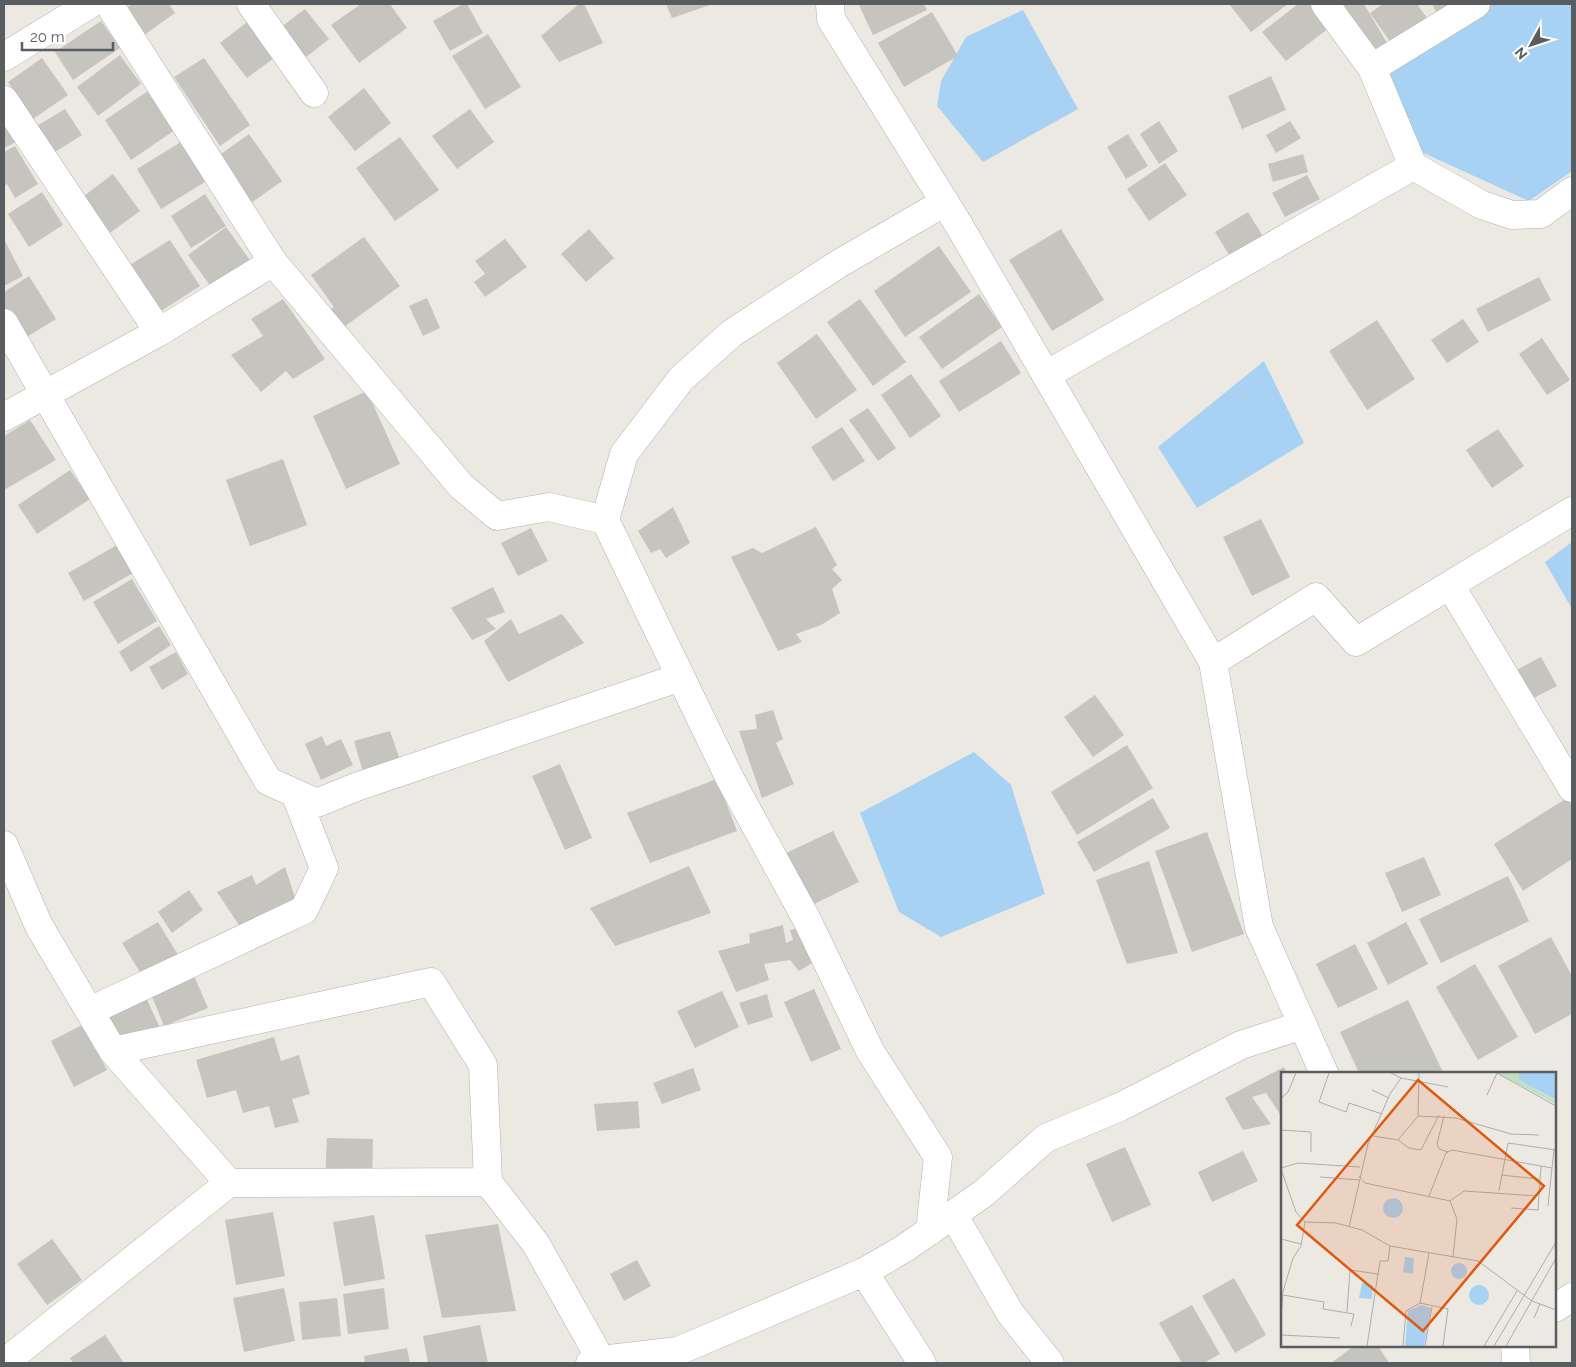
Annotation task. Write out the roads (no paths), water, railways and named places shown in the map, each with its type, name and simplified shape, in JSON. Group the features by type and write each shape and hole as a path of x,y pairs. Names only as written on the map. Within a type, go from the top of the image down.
{"street":[{"path":"4,57 90,4"},
{"path":"109,4 272,262 461,486 497,516 548,507 605,520"},
{"path":"251,4 314,93"},
{"path":"830,4 831,19 944,202 1213,662 1259,927 1324,1072"},
{"path":"1325,4 1372,68 1412,166 1482,206 1512,215 1541,214 1572,191"},
{"path":"1372,68 1476,4"},
{"path":"4,100 159,332"},
{"path":"1046,375 1412,166"},
{"path":"930,1230 938,1157 870,1051 806,918 729,777 605,520 624,454 681,379 732,333 840,263 944,202"},
{"path":"4,417 159,332 272,262"},
{"path":"4,322 268,781 317,803 356,787 681,677"},
{"path":"1213,662 1316,597 1356,642 1572,511"},
{"path":"1450,585 1572,788"},
{"path":"90,1011 304,910 324,868 295,793"},
{"path":"4,845 39,926 113,1051 229,1183"},
{"path":"113,1051 431,982 483,1065 488,1182 536,1244 595,1362 678,1351 864,1272 905,1248 984,1193 1046,1138 1120,1107 1241,1045 1303,1025"},
{"path":"4,1363 229,1183 488,1182"},
{"path":"954,1214 1010,1313 1050,1363"},
{"path":"864,1272 922,1363"},
{"path":"1556,1307 1572,1297"},
{"path":"1515,1347 1516,1363"}],"water":[{"path":"1482,4 1572,4 1572,171 1529,201 1417,150 1387,68"},
{"path":"1023,10 1078,109 983,162 937,106 941,81 966,37"},
{"path":"1264,361 1304,443 1197,508 1158,447"},
{"path":"1572,542 1572,609 1545,562"},
{"path":"974,752 1011,785 1045,894 941,937 899,912 860,813"}]}
